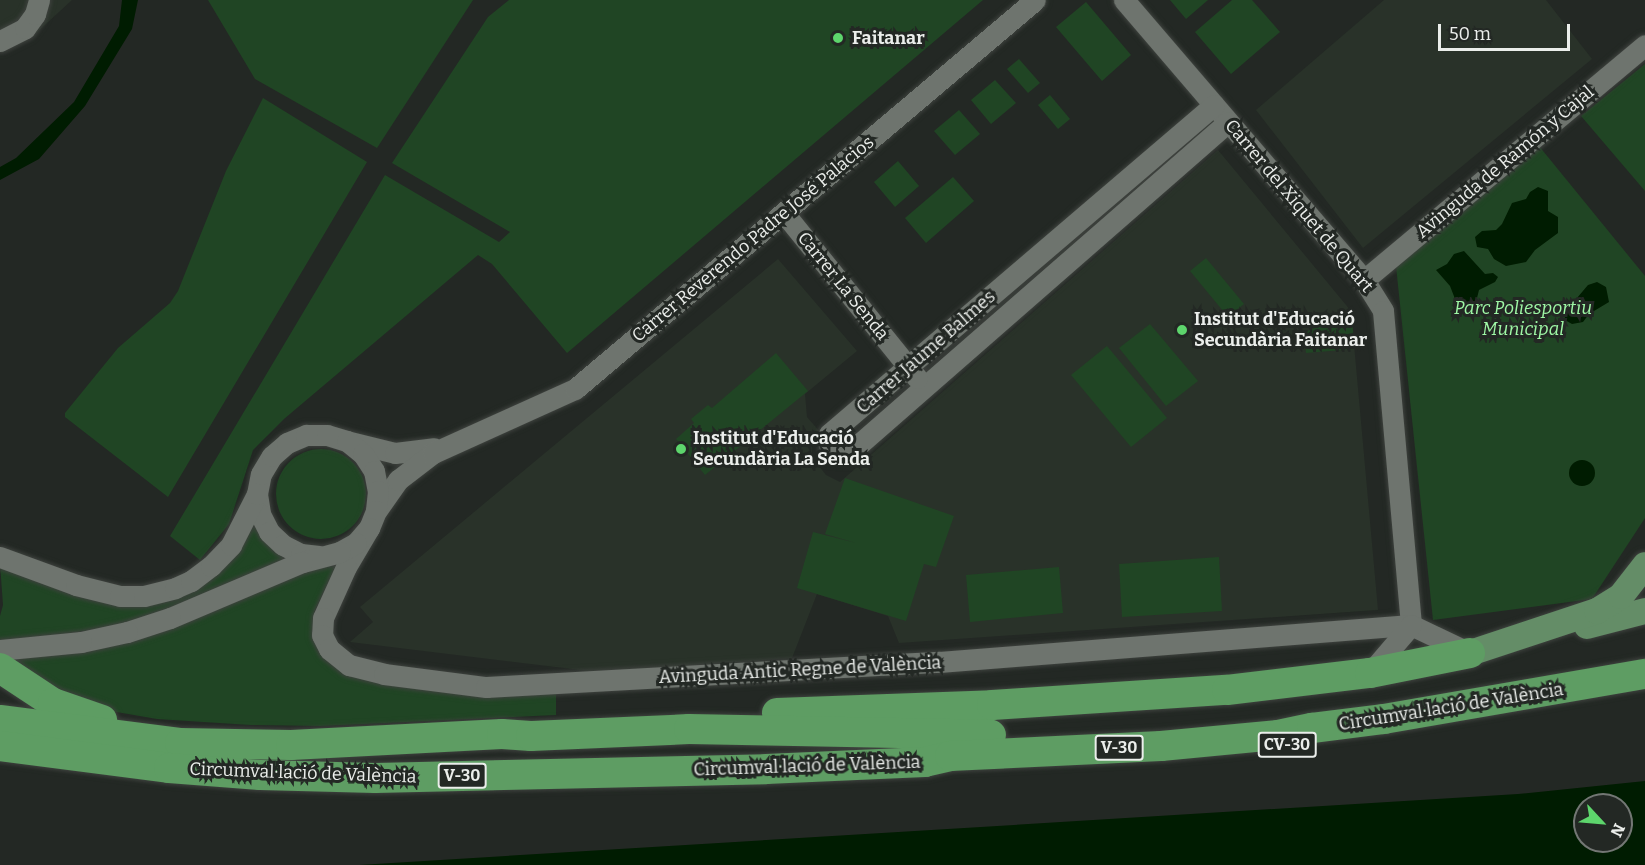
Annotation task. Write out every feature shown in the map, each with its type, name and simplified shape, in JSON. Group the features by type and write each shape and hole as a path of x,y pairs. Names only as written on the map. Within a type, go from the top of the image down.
{"highway":[{"path":"502,734 532,728 732,716 992,705 1227,690 1370,673 1470,653"},
{"path":"1,663 53,703 88,717 125,726 217,741"},
{"name":"Circumval·lació de València","path":"0,746 169,768 260,775 375,778 766,769 925,762 950,756 1212,742 1278,735 1645,674"},
{"name":"CV-30","path":"925,762 950,766 973,765 1160,756 1276,746 1531,711 1645,689"},
{"name":"Circumval·lació de València","path":"0,720 180,743 217,741 291,744 502,734"},
{"path":"502,734 531,736 689,729 949,735 1097,735 1312,728"}],"main road":[{"path":"1470,653 1510,642 1597,611 1621,596 1645,565"},
{"path":"1510,642 1534,640 1645,611"}],"street":[{"path":"0,41 25,28 35,14 39,0"},
{"name":"Carrer Reverendo Padre José Palacios","path":"372,520 398,480 433,453 575,389 1035,0"},
{"name":"Carrer del Xiquet de Quart","path":"1124,0 1364,279 1383,311 1411,625"},
{"name":"Avinguda de Ramón y Cajal","path":"1364,279 1645,45"},
{"name":"Carrer Jaume Balmes","path":"1214,105 829,434 830,452 849,453 1228,122"},
{"name":"Carrer La Senda","path":"784,213 925,387"},
{"path":"0,556 98,592 120,596 154,593 191,581 212,566 231,545 257,494 261,474 272,456 287,443 306,435 327,435 347,441 363,454 374,471 378,491 372,520 356,543 340,552 321,556 170,618 127,632 1,663"},
{"name":"Carrer Reverendo Padre José Palacios","path":"347,441 395,453 411,453 450,444"},
{"path":"257,494 260,514 269,532 283,545 302,554 321,556"},
{"name":"Avinguda Antic Regne de València","path":"372,520 346,567 323,618 322,635 329,649 350,665 384,674 486,687 939,662 1411,625"},
{"path":"1370,673 1411,625 1470,653"}],"shaded area":[{"path":"0,0 72,0 33,36 0,48"},
{"path":"122,0 138,0 132,29 85,106 39,159 0,180 0,167 16,158 74,102 119,26"},
{"path":"1384,0 1546,0 1592,59 1363,248 1256,110"},
{"path":"1218,150 1351,311 1378,610 899,643 888,616 817,594 792,658 597,672 350,642 373,622 360,607 778,259 857,351 805,394 807,417 820,432 812,445 812,457 826,475 840,482"},
{"path":"1538,187 1548,191 1548,211 1558,217 1558,233 1535,250 1526,262 1506,266 1494,259 1488,249 1477,247 1475,237 1482,231 1496,230 1502,224 1512,203 1526,199 1530,192"},
{"path":"1464,251 1485,274 1493,273 1498,277 1495,282 1479,290 1476,302 1466,306 1457,304 1450,286 1436,270 1447,264 1454,254"},
{"path":"1597,282 1606,287 1609,302 1589,314 1583,322 1572,324 1565,320 1564,307 1577,298 1588,285"},
{"path":"1582,460 1591,464 1595,473 1591,482 1582,486 1573,482 1569,473 1573,464"},
{"path":"1645,781 1645,865 359,865 1518,794"}],"green space":[{"path":"208,0 473,0 377,148 255,79"},
{"path":"509,0 983,0 567,353 492,264 478,255 284,419 253,450 229,524 200,560 170,536 385,175 499,242 510,232 392,163 488,17"},
{"path":"1170,0 1208,0 1186,19"},
{"path":"1232,0 1252,0 1280,32 1231,74 1195,32"},
{"path":"1086,2 1131,55 1102,81 1056,27"},
{"path":"1019,59 1040,83 1028,93 1007,69"},
{"path":"1645,64 1645,191 1581,116"},
{"path":"995,80 1016,103 991,124 971,100"},
{"path":"1050,95 1070,119 1058,129 1038,105"},
{"path":"263,98 367,162 168,497 65,417 65,413 118,348 170,303 178,291 226,171"},
{"path":"959,110 980,134 955,155 934,131"},
{"name":"Parc Poliesportiu Municipal","path":"1539,146 1645,276 1645,518 1592,599 1433,620 1396,266"},
{"path":"898,161 919,186 895,207 874,182"},
{"path":"953,177 974,201 926,243 905,218"},
{"path":"1206,258 1244,304 1228,317 1190,271"},
{"path":"1351,311 1355,349 1306,353 1304,333"},
{"path":"1150,324 1198,381 1166,406 1119,348"},
{"path":"1107,346 1167,418 1131,447 1071,375"},
{"path":"776,353 808,391 705,475 676,439 694,423 691,419 708,405 712,408"},
{"path":"321,449 338,453 353,462 362,477 366,494 362,511 353,526 338,535 321,539 304,535 289,526 280,511 276,494 280,477 289,462 304,453"},
{"path":"845,478 954,516 936,567 924,564 906,621 797,588 813,532 856,543 825,534"},
{"path":"252,521 287,558 169,610 108,628 0,642 0,616 3,605 0,564 160,601"},
{"path":"1219,557 1222,611 1122,617 1119,564"},
{"path":"336,566 315,610 313,620 318,648 469,691 556,694 556,715 320,726 250,725 157,719 105,710 31,674 8,659 307,567"},
{"path":"1059,567 1063,613 970,622 966,575"}],"place":[{"name":"Faitanar","path":"838,38"},
{"name":"Institut d'Educació Secundària Faitanar","path":"1182,330"},
{"name":"Institut d'Educació Secundària La Senda","path":"681,449"}]}
